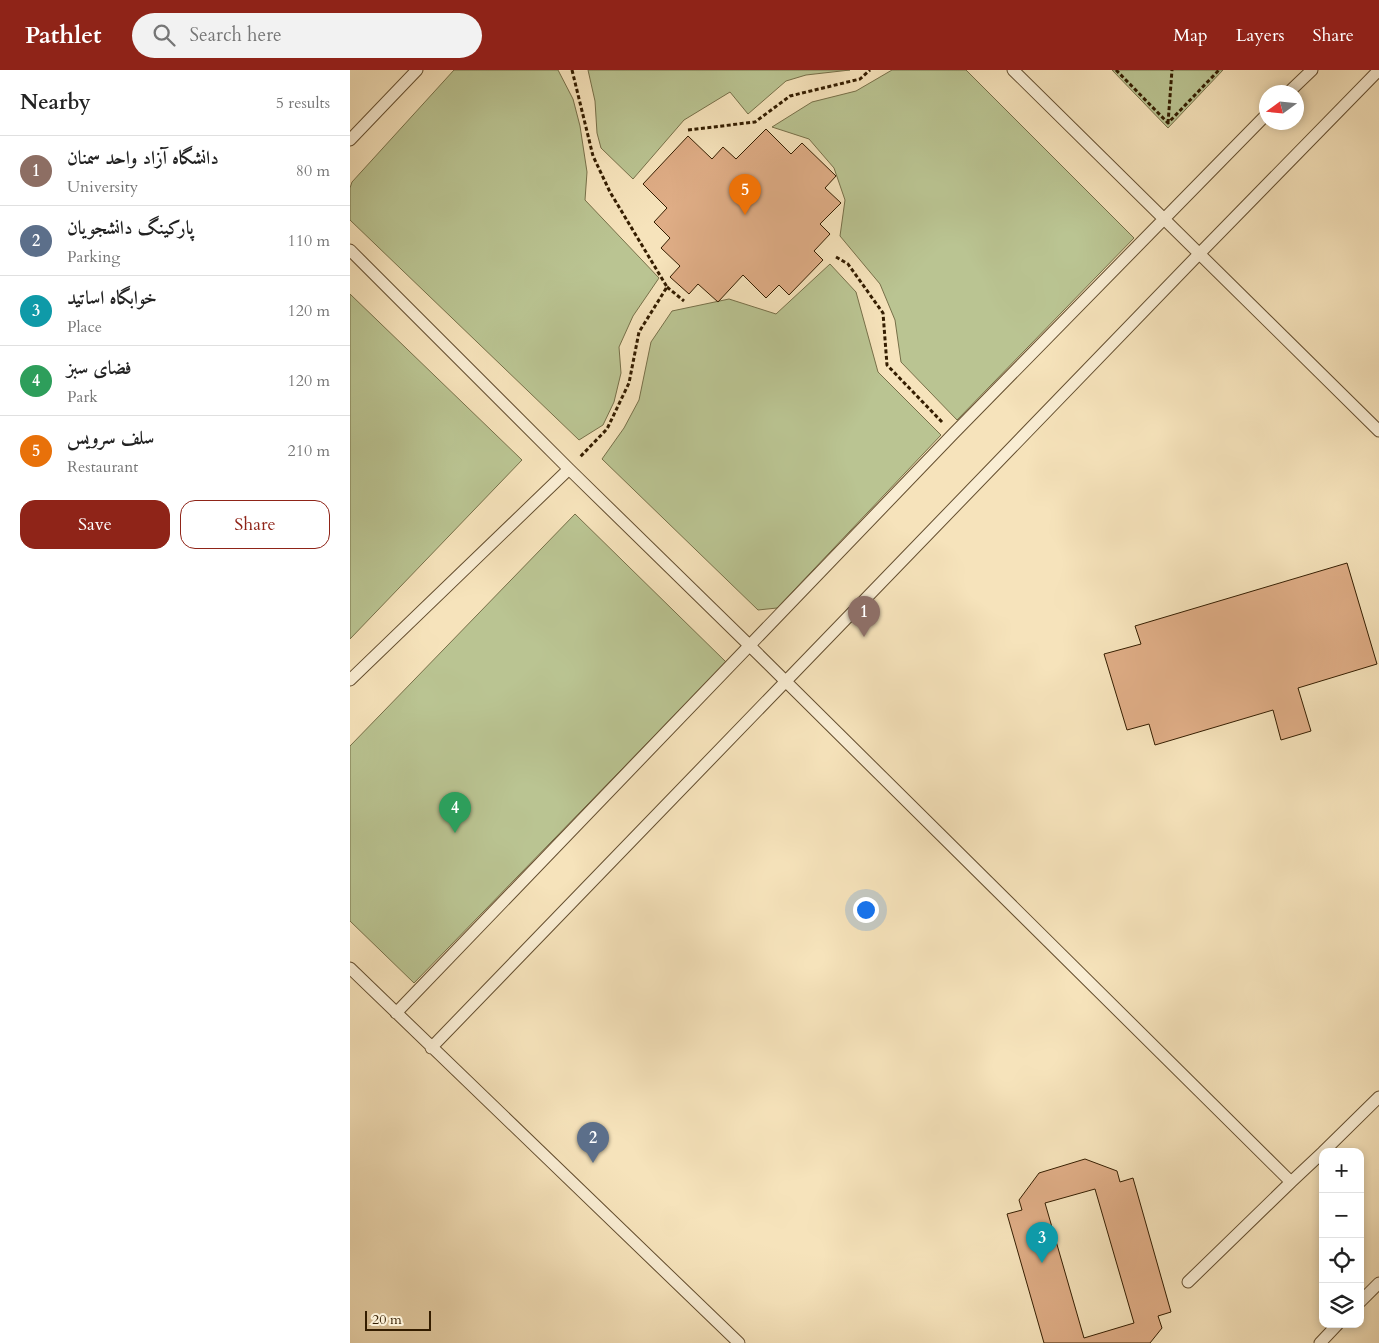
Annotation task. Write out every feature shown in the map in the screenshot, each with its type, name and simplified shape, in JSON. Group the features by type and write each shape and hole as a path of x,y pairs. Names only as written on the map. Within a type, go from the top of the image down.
{"lane":[{"path":"350,140 417,70"},
{"path":"1013,70 1379,431"},
{"path":"1296,85 1312,70"},
{"path":"432,1048 785,681 1379,70"},
{"path":"396,1013 953,434 1259,122"},
{"path":"350,250 1291,1182"},
{"path":"350,680 569,469"},
{"path":"350,968 739,1343"},
{"path":"1327,1148 1379,1097"},
{"path":"1188,1282 1319,1156"},
{"path":"1364,1298 1379,1283"},
{"path":"1320,1343 1334,1328"}],"path":[{"path":"572,70 593,156 610,192 667,287 684,301"},
{"path":"688,130 755,122 790,96 860,79 870,70"},
{"path":"1116,70 1168,124"},
{"path":"1168,124 1172,70"},
{"path":"1168,124 1219,70"},
{"path":"836,257 848,264 883,313 886,365 953,434"},
{"path":"569,469 607,429 629,383 639,332 667,287"}],"green space":[{"path":"454,70 558,70 573,99 580,126 587,172 585,200 659,278 633,316 619,347 621,373 614,402 603,425 579,440 350,220 350,188 352,182"},
{"path":"588,70 850,70 806,75 786,81 748,114 730,92 684,120 633,179 601,148 597,133 595,101"},
{"path":"892,70 966,70 1134,238 957,420 901,362 895,320 880,284 840,236 845,200 834,168 809,139 772,127 812,102 856,91"},
{"path":"1112,70 1223,70 1168,128"},
{"path":"830,264 856,292 878,372 941,435 777,608 758,610 602,459 624,428 639,400 651,342 672,311 729,299 776,314"},
{"path":"350,294 522,460 350,639"},
{"path":"575,514 726,662 414,983 350,921 350,746"}],"building":[{"path":"766,129 791,154 802,143 836,176 825,188 841,203 820,224 830,234 814,251 823,260 789,295 779,285 766,298 743,275 718,302 698,284 689,294 670,277 680,266 661,248 670,238 654,222 667,208 643,184 688,136 712,159 723,147 736,159"},
{"path":"1347,563 1377,664 1298,688 1311,731 1281,740 1273,710 1155,745 1149,724 1127,730 1104,654 1141,644 1135,626"},
{"path":"1085,1159 1117,1171 1120,1182 1133,1178 1171,1312 1158,1316 1162,1328 1150,1343 1044,1343 1007,1214 1022,1210 1019,1200 1039,1173","holes":["1095,1189 1134,1323 1084,1338 1045,1203"]}],"place":[{"name":"سلف سرویس","path":"745,215"},
{"name":"دانشگاه آزاد واحد سمنان","path":"864,637"},
{"name":"فضای سبز","path":"455,833"},
{"name":"پارکینگ دانشجویان","path":"593,1163"},
{"name":"خوابگاه اساتید","path":"1042,1263"}]}
